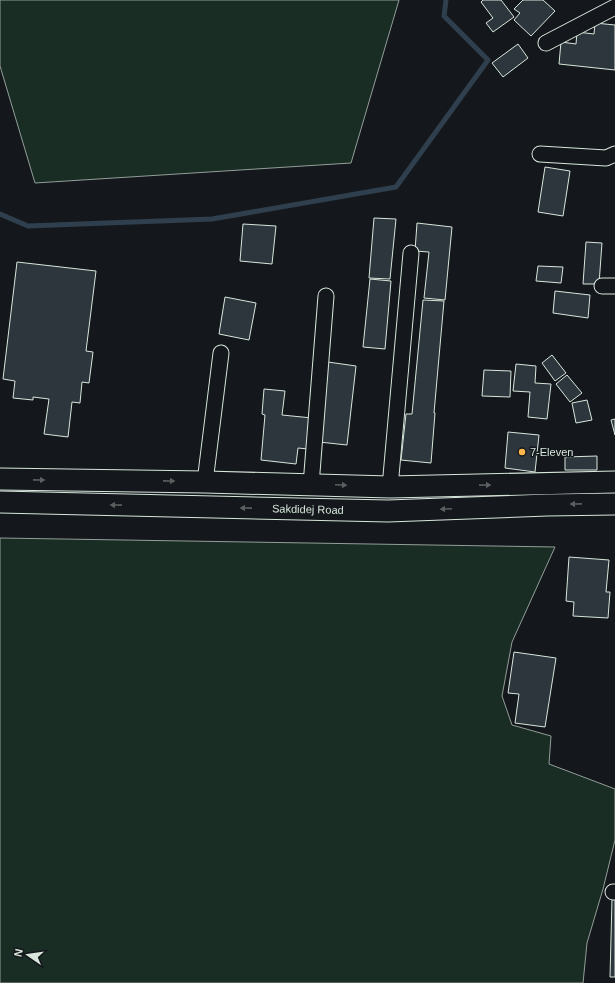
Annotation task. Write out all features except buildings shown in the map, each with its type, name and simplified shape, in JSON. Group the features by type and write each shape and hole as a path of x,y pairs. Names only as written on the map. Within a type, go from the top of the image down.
{"main road":[{"path":"0,479 311,484 390,487 615,482"},
{"name":"Sakdidej Road","path":"0,502 388,511 615,504"}],"street":[{"path":"546,43 615,7"},
{"path":"540,154 606,158 615,154"},
{"path":"390,487 411,253"},
{"path":"311,484 326,296"},
{"path":"205,482 221,353"}],"green space":[{"path":"0,0 399,0 351,163 35,183 0,66"},
{"path":"0,538 555,547 512,642 502,696 512,725 551,736 549,764 615,789 615,840 603,889 587,943 583,983 0,983"}],"waterway":[{"path":"0,214 28,226 212,219 396,187 488,60 444,16 446,0"}],"place":[{"name":"7-Eleven","path":"522,452"}]}
